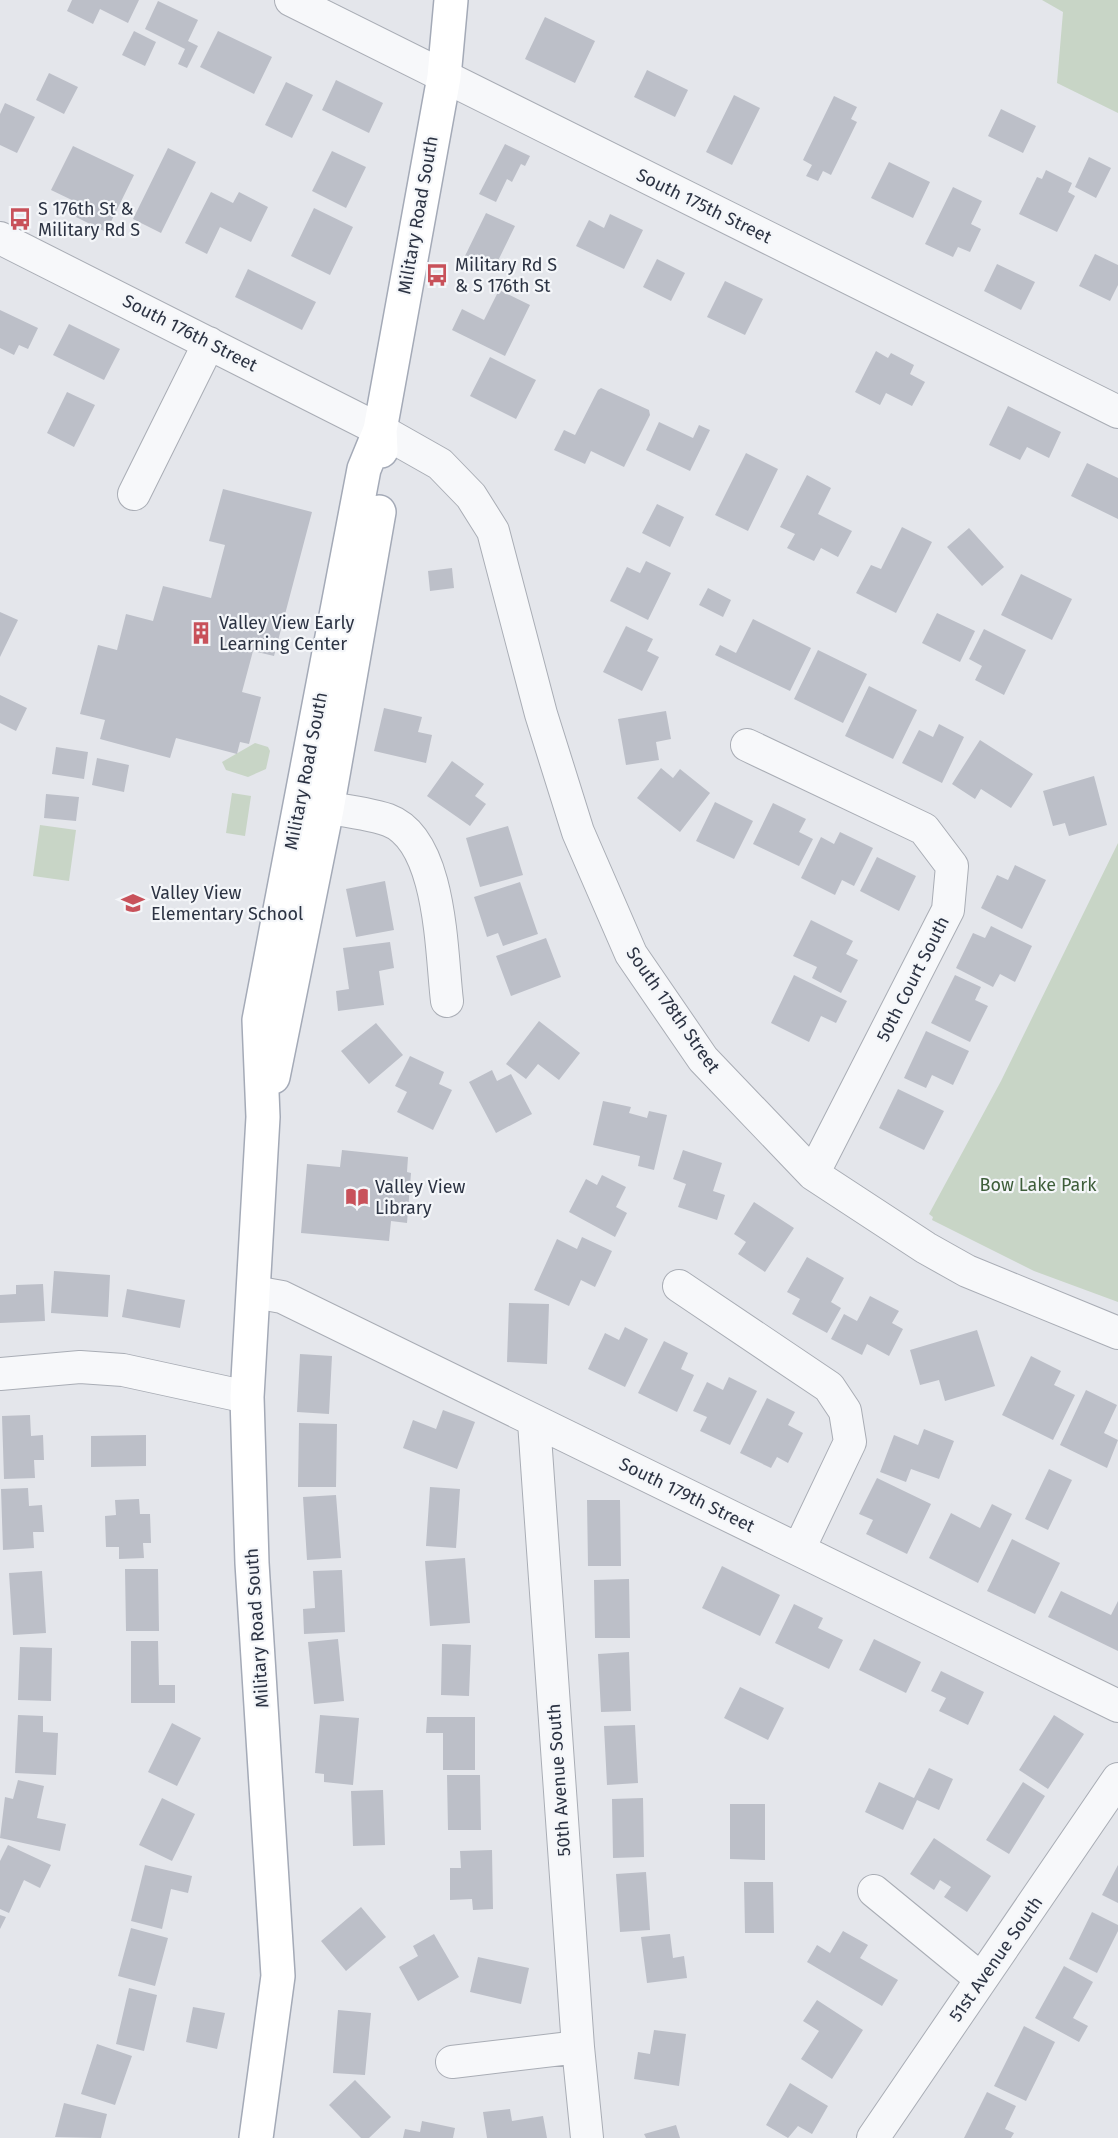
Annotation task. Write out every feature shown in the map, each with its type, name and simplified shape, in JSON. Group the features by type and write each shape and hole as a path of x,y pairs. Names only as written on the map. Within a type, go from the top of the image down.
{"main road":[{"name":"Military Road South","path":"256,2138 278,1976 252,1563 247,1398 263,1117 259,1020 313,806 364,470 380,430 444,77 451,0"}],"street":[{"name":"South 175th Street","path":"291,0 1118,412"},
{"name":"South 176th Street","path":"0,238 380,430"},
{"path":"134,494 209,343"},
{"name":"South 178th Street","path":"380,430 440,464 471,496 493,531 541,714 578,832 631,954 703,1059 813,1174 926,1248 967,1271 1118,1334"},
{"name":"50th Court South","path":"747,745 924,829 952,866 948,910 813,1174"},
{"path":"313,806 389,820 403,830 420,848 429,868 433,889 447,1001"},
{"path":"679,1286 829,1387 845,1411 850,1442 799,1549"},
{"name":"South 179th Street","path":"254,1292 282,1297 1118,1706"},
{"path":"0,1374 80,1367 123,1370 247,1398"},
{"name":"50th Avenue South","path":"534,1422 578,2047 587,2138"},
{"name":"51st Avenue South","path":"873,2138 980,1978 1082,1836 1118,1779"},
{"path":"874,1891 980,1978"},
{"path":"452,2062 578,2047"}],"green space":[{"path":"1042,0 1118,0 1118,113 1057,83 1063,12"},
{"path":"255,743 268,747 270,751 266,769 248,777 226,770 222,762"},
{"path":"232,793 251,796 245,836 226,833"},
{"path":"40,825 76,830 69,881 33,876"},
{"name":"Bow Lake Park","path":"1118,843 1118,1302 1034,1271 932,1220 933,1217 929,1214 1001,1081"}],"building":[{"path":"72,0 139,0 128,23 100,9 93,24 67,11"},
{"path":"158,1 198,20 188,41 198,46 187,68 178,64 185,49 145,29"},
{"path":"545,17 595,41 575,83 525,59"},
{"path":"134,31 156,42 145,66 122,55"},
{"path":"218,31 272,57 254,94 200,67"},
{"path":"647,70 688,90 675,117 634,97"},
{"path":"49,73 78,87 64,114 36,100"},
{"path":"336,80 383,103 369,133 322,110"},
{"path":"286,82 313,95 292,138 265,125"},
{"path":"734,95 760,108 732,165 706,152"},
{"path":"834,96 857,107 851,119 857,122 831,175 823,171 818,181 806,176 812,165 803,160"},
{"path":"5,103 35,117 17,153 0,145 0,114"},
{"path":"1001,109 1036,126 1023,153 988,136"},
{"path":"505,144 530,156 525,166 521,164 512,182 507,179 496,202 479,194"},
{"path":"73,146 134,175 106,232 70,214 76,202 51,190"},
{"path":"168,148 196,162 161,233 133,219"},
{"path":"332,151 366,167 346,208 312,191"},
{"path":"1089,157 1111,168 1096,198 1075,187"},
{"path":"889,162 930,182 913,218 871,198"},
{"path":"1046,170 1072,183 1068,192 1075,196 1057,232 1019,214 1037,177 1042,179"},
{"path":"953,187 982,201 971,224 981,229 970,252 958,247 953,257 925,244"},
{"path":"211,192 233,203 239,192 268,207 251,242 220,227 207,254 185,243"},
{"path":"314,208 353,227 330,275 291,256"},
{"path":"486,213 515,226 493,271 464,258"},
{"path":"610,214 643,230 624,269 576,246 589,220 604,228"},
{"path":"1095,254 1118,265 1118,285 1110,301 1079,286"},
{"path":"657,259 685,273 671,301 643,287"},
{"path":"997,264 1035,282 1021,310 984,291"},
{"path":"248,269 316,302 302,330 235,297"},
{"path":"725,281 763,299 745,335 707,317"},
{"path":"499,290 530,305 505,356 452,330 462,309 484,320"},
{"path":"0,310 38,328 28,349 19,345 14,355 0,348"},
{"path":"69,324 120,349 104,380 53,355"},
{"path":"876,351 888,358 891,353 914,365 910,374 925,382 912,406 886,393 880,405 855,392"},
{"path":"490,357 536,380 516,419 470,396"},
{"path":"601,388 649,410 650,415 624,467 591,451 585,464 554,450 564,430 575,435"},
{"path":"67,392 95,405 74,447 47,433"},
{"path":"1008,406 1061,432 1049,458 1027,447 1020,460 989,445"},
{"path":"659,422 693,438 699,425 710,430 690,471 646,450"},
{"path":"746,453 778,469 748,531 715,515"},
{"path":"1087,463 1118,478 1118,519 1071,496"},
{"path":"807,475 831,488 818,514 852,531 838,557 821,548 814,561 787,548 795,534 780,527"},
{"name":"Valley View Early Learning Center","path":"223,489 312,512 274,656 253,651 242,692 261,697 249,744 240,742 237,754 176,738 170,758 100,739 105,720 80,714 98,645 117,650 126,614 153,621 163,586 211,598 225,545 209,541"},
{"path":"657,504 684,517 670,547 642,533"},
{"path":"902,527 932,542 896,613 856,593 871,565 881,569"},
{"path":"969,528 1004,567 982,586 947,547"},
{"path":"646,561 671,573 648,620 610,601 627,567 640,573"},
{"path":"452,568 454,588 430,591 428,571"},
{"path":"1021,574 1072,599 1052,640 1001,615"},
{"path":"708,588 731,600 723,617 699,605"},
{"path":"0,612 18,620 0,657"},
{"path":"937,613 975,631 960,662 922,643"},
{"path":"753,619 811,648 790,691 715,655 720,645 736,653"},
{"path":"626,626 653,639 647,651 659,657 642,691 603,672"},
{"path":"984,629 1026,650 1004,695 975,680 982,666 969,659"},
{"path":"818,650 867,674 843,723 794,699"},
{"path":"869,686 917,710 893,759 845,736"},
{"path":"0,695 27,708 16,731 0,723"},
{"path":"384,708 422,717 418,732 432,735 426,763 374,751"},
{"path":"666,711 671,739 656,742 659,760 626,765 618,719"},
{"path":"939,724 964,737 942,783 902,763 919,730 933,737"},
{"path":"980,740 1033,774 1011,808 981,789 975,799 952,784"},
{"path":"56,747 88,752 84,779 52,774"},
{"path":"97,758 129,765 124,792 92,785"},
{"path":"452,761 484,784 475,796 486,804 470,826 427,796"},
{"path":"661,768 673,778 680,769 710,793 680,832 637,798"},
{"path":"1094,776 1107,825 1069,836 1065,823 1053,826 1043,791"},
{"path":"46,794 79,797 76,821 44,818"},
{"path":"715,802 753,821 734,859 696,841"},
{"path":"773,803 806,819 799,832 813,839 799,866 753,844"},
{"path":"508,826 523,875 480,887 466,838"},
{"path":"840,832 873,848 854,886 842,880 835,895 801,878 821,837 834,844"},
{"path":"877,857 916,876 899,911 860,891"},
{"path":"1015,865 1046,880 1022,929 981,908 997,875 1008,880"},
{"path":"385,881 394,930 356,937 346,889"},
{"path":"520,882 538,934 503,946 498,933 487,937 474,897"},
{"path":"811,920 853,941 846,954 858,960 841,993 812,978 817,967 793,956"},
{"path":"991,926 1032,946 1015,982 1000,974 993,987 956,968 973,933 985,938"},
{"path":"546,938 561,977 511,996 496,956"},
{"path":"390,942 394,968 379,971 384,1005 338,1011 336,991 349,989 343,948"},
{"path":"794,975 847,1001 836,1023 821,1016 809,1042 771,1023"},
{"path":"955,975 981,987 975,1000 988,1006 970,1042 931,1023"},
{"path":"539,1021 580,1053 559,1080 538,1064 526,1079 506,1064"},
{"path":"376,1023 403,1055 369,1084 341,1051"},
{"path":"926,1031 969,1051 953,1085 932,1075 926,1088 904,1078"},
{"path":"410,1056 444,1072 439,1084 452,1090 433,1130 397,1112 407,1092 395,1086"},
{"path":"492,1070 497,1081 511,1074 532,1114 496,1133 469,1082"},
{"path":"898,1089 944,1111 924,1150 879,1128"},
{"path":"603,1101 631,1107 629,1113 647,1118 649,1111 667,1115 654,1170 638,1166 640,1156 593,1145"},
{"name":"Valley View Library","path":"342,1150 408,1157 407,1172 411,1173 407,1223 391,1221 389,1241 301,1233 307,1164 340,1167"},
{"path":"683,1150 722,1163 713,1191 725,1195 717,1220 678,1207 686,1184 673,1179"},
{"path":"602,1175 626,1187 616,1207 627,1213 615,1237 569,1212 586,1179 597,1185"},
{"path":"754,1202 794,1228 765,1272 738,1254 746,1242 734,1234"},
{"path":"582,1237 612,1251 595,1287 581,1280 569,1306 534,1290 557,1239 577,1249"},
{"path":"807,1257 844,1278 831,1302 841,1308 827,1333 792,1314 800,1299 787,1292"},
{"path":"54,1271 110,1275 108,1317 51,1313"},
{"path":"43,1284 45,1321 0,1323 0,1295 16,1294 16,1285"},
{"path":"127,1289 185,1300 180,1328 122,1317"},
{"path":"870,1296 899,1311 892,1323 903,1329 889,1356 867,1344 862,1355 831,1339 844,1314 857,1321"},
{"path":"509,1303 549,1304 547,1364 507,1362"},
{"path":"625,1327 648,1339 625,1387 588,1369 605,1333 619,1340"},
{"path":"977,1330 995,1386 945,1401 939,1380 920,1385 910,1350"},
{"path":"664,1341 688,1353 681,1369 694,1375 677,1412 638,1393"},
{"path":"300,1354 332,1356 329,1414 297,1412"},
{"path":"1031,1356 1061,1371 1054,1385 1075,1395 1053,1440 1002,1415"},
{"path":"729,1377 757,1391 730,1445 700,1431 707,1417 693,1411 707,1382 723,1390"},
{"path":"1086,1390 1117,1405 1104,1433 1118,1440 1107,1468 1060,1445"},
{"path":"767,1398 795,1412 788,1425 803,1433 788,1463 777,1457 771,1468 740,1453"},
{"path":"443,1410 475,1422 457,1469 403,1448 413,1420 436,1429"},
{"path":"30,1415 31,1436 43,1435 44,1460 34,1460 35,1478 4,1479 2,1416"},
{"path":"299,1423 337,1424 336,1487 298,1487"},
{"path":"924,1429 954,1441 939,1479 911,1469 906,1482 880,1472 894,1435 918,1445"},
{"path":"146,1435 146,1466 91,1467 91,1436"},
{"path":"1049,1469 1072,1480 1048,1530 1025,1519"},
{"path":"877,1478 931,1504 907,1554 866,1534 873,1520 859,1514"},
{"path":"430,1487 460,1489 456,1548 426,1546"},
{"path":"28,1488 29,1506 42,1505 44,1532 33,1532 34,1548 3,1550 1,1489"},
{"path":"336,1495 341,1558 307,1560 303,1497"},
{"path":"139,1499 140,1514 150,1514 151,1543 143,1543 144,1558 119,1559 119,1547 106,1547 105,1516 116,1515 115,1500"},
{"path":"587,1500 620,1500 621,1566 588,1566"},
{"path":"992,1504 1012,1514 978,1583 929,1558 951,1513 980,1528"},
{"path":"1012,1539 1060,1563 1035,1614 987,1591"},
{"path":"465,1558 470,1623 430,1626 425,1561"},
{"path":"722,1566 780,1595 760,1636 702,1608"},
{"path":"125,1569 158,1569 159,1631 126,1631"},
{"path":"342,1570 345,1632 304,1634 303,1609 315,1608 313,1571"},
{"path":"42,1571 46,1633 13,1635 9,1573"},
{"path":"629,1579 630,1638 595,1638 594,1580"},
{"path":"1061,1591 1111,1615 1118,1601 1118,1651 1048,1617"},
{"path":"794,1604 823,1618 818,1628 843,1640 829,1669 775,1643"},
{"path":"338,1639 344,1701 314,1704 308,1642"},
{"path":"874,1639 921,1662 906,1693 859,1670"},
{"path":"131,1641 158,1641 159,1685 175,1685 175,1703 131,1703"},
{"path":"442,1644 471,1645 469,1696 441,1695"},
{"path":"20,1647 52,1648 51,1701 18,1700"},
{"path":"629,1652 631,1711 601,1712 598,1654"},
{"path":"941,1671 984,1692 968,1725 939,1711 946,1698 931,1691"},
{"path":"740,1687 784,1708 768,1740 724,1718"},
{"path":"18,1715 43,1716 43,1732 58,1733 56,1775 15,1773"},
{"path":"320,1715 359,1718 353,1785 324,1782 324,1774 315,1773"},
{"path":"1054,1715 1084,1734 1048,1789 1019,1770"},
{"path":"427,1717 475,1717 475,1770 443,1770 443,1733 426,1733"},
{"path":"172,1723 201,1738 177,1786 148,1772"},
{"path":"635,1725 638,1783 607,1785 604,1726"},
{"path":"929,1768 953,1779 939,1810 917,1800 903,1830 865,1812 879,1782 914,1798"},
{"path":"447,1775 480,1775 481,1830 448,1830"},
{"path":"18,1780 44,1786 37,1818 66,1824 60,1851 0,1838 5,1797 13,1799"},
{"path":"1023,1782 1045,1796 1009,1854 986,1840"},
{"path":"383,1790 385,1845 353,1846 351,1791"},
{"path":"162,1798 195,1814 172,1861 139,1845"},
{"path":"643,1798 644,1857 613,1858 612,1799"},
{"path":"730,1804 765,1804 765,1860 730,1859"},
{"path":"934,1838 991,1876 967,1912 944,1897 951,1887 940,1880 934,1890 910,1874"},
{"path":"8,1845 51,1865 40,1888 24,1880 9,1913 0,1909 0,1861"},
{"path":"492,1850 493,1909 473,1910 472,1899 450,1900 450,1868 461,1868 460,1851"},
{"path":"145,1865 192,1876 188,1893 171,1889 162,1929 131,1921"},
{"path":"1118,1865 1118,1903 1102,1895"},
{"path":"646,1872 650,1930 620,1932 616,1874"},
{"path":"744,1882 773,1882 774,1933 745,1933"},
{"path":"361,1907 386,1937 346,1971 321,1941"},
{"path":"1092,1912 1118,1925 1118,1931 1097,1973 1069,1959"},
{"path":"0,1915 6,1917 0,1929"},
{"path":"131,1928 168,1938 155,1986 118,1976"},
{"path":"843,1931 868,1945 860,1958 898,1980 882,2006 807,1962 817,1945 830,1953"},
{"path":"434,1934 459,1977 418,2001 399,1967 418,1956 413,1946"},
{"path":"670,1934 673,1958 684,1956 687,1978 647,1983 641,1937"},
{"path":"478,1957 529,1968 521,2004 470,1992"},
{"path":"1064,1966 1093,1982 1073,2018 1088,2026 1079,2042 1035,2018"},
{"path":"129,1988 157,1995 144,2051 116,2044"},
{"path":"817,2000 863,2030 832,2079 801,2059 819,2031 803,2021"},
{"path":"193,2007 225,2013 217,2049 186,2042"},
{"path":"338,2010 371,2013 365,2075 333,2073"},
{"path":"1024,2026 1055,2042 1026,2101 994,2086"},
{"path":"654,2030 686,2034 679,2086 634,2079 638,2052 650,2054"},
{"path":"97,2044 132,2056 115,2105 81,2094"},
{"path":"355,2080 391,2117 369,2138 361,2138 329,2105"},
{"path":"790,2083 828,2106 812,2134 798,2126 788,2138 766,2125"},
{"path":"987,2092 1016,2106 1005,2129 1014,2133 1011,2138 964,2138"},
{"path":"64,2103 107,2114 101,2138 55,2137"},
{"path":"510,2109 512,2121 543,2116 547,2138 487,2138 483,2112"},
{"path":"422,2121 455,2128 453,2138 403,2138 405,2129 420,2132"},
{"path":"676,2125 680,2138 646,2138 644,2134"}],"place":[{"name":"S 176th St & Military Rd S","path":"20,219"},
{"name":"Military Rd S & S 176th St","path":"437,275"},
{"name":"Valley View Early Learning Center","path":"201,633"},
{"name":"Valley View Elementary School","path":"133,903"},
{"name":"Valley View Library","path":"357,1197"}]}
